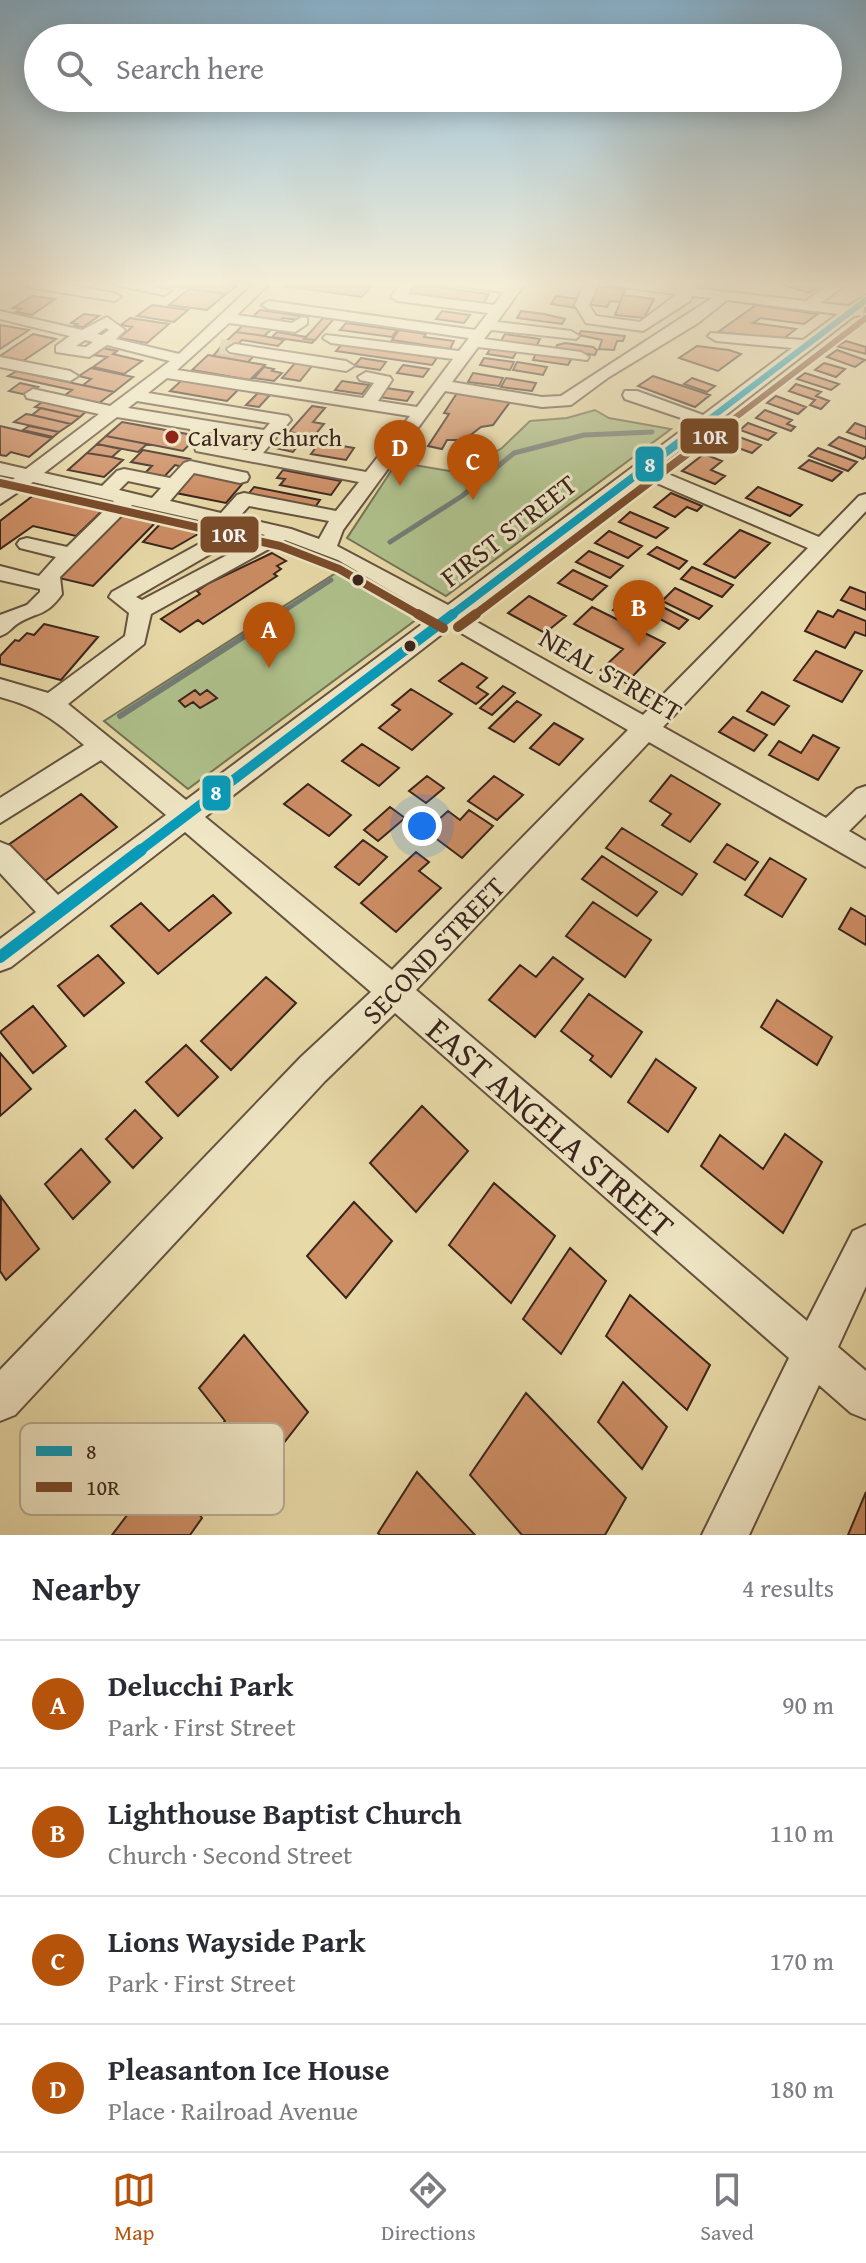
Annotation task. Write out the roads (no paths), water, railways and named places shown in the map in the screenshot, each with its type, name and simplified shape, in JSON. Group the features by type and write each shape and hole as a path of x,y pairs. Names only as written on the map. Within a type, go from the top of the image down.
{"street":[{"path":"159,354 182,359"},
{"path":"0,498 188,354"},
{"path":"264,354 346,366"},
{"path":"445,354 462,356"},
{"path":"326,547 333,529 464,354"},
{"path":"566,354 581,357"},
{"path":"439,385 542,402 565,401 636,354"},
{"name":"FIRST STREET","path":"2,953 794,354"},
{"path":"0,362 70,376"},
{"path":"298,394 326,363"},
{"path":"164,373 419,412"},
{"path":"366,377 384,380 367,405"},
{"path":"33,394 114,412 268,436"},
{"path":"631,395 705,421"},
{"path":"134,396 282,420 251,456"},
{"path":"198,425 202,447 373,479"},
{"path":"156,505 190,467 240,477"},
{"name":"NEAL STREET","path":"0,469 284,533 326,547 866,855"},
{"path":"640,469 822,546"},
{"path":"105,494 124,475 174,485"},
{"path":"6,618 35,610 51,594 49,576 127,499"},
{"path":"141,610 120,597 236,523 244,499 342,518"},
{"name":"SECOND STREET","path":"0,1400 313,1069 393,991 866,500"},
{"path":"141,610 284,533"},
{"path":"27,544 71,554"},
{"path":"0,573 50,585"},
{"path":"0,688 51,704 136,639 141,610"},
{"name":"EAST ANGELA STREET","path":"51,704 393,991 866,1398"},
{"path":"0,812 102,746"},
{"path":"829,833 866,797"},
{"path":"0,854 57,914"},
{"path":"725,1535 866,1244"}],"waterway":[{"path":"390,542 462,496 514,453 584,435 652,432"},
{"path":"276,616 331,580"},
{"path":"120,716 279,614"}],"place":[{"name":"Calvary Church","path":"172,437"},
{"name":"Pleasanton Ice House","path":"400,486"},
{"name":"Lions Wayside Park","path":"473,500"},
{"name":"Lighthouse Baptist Church","path":"639,646"},
{"name":"Delucchi Park","path":"269,668"}]}
